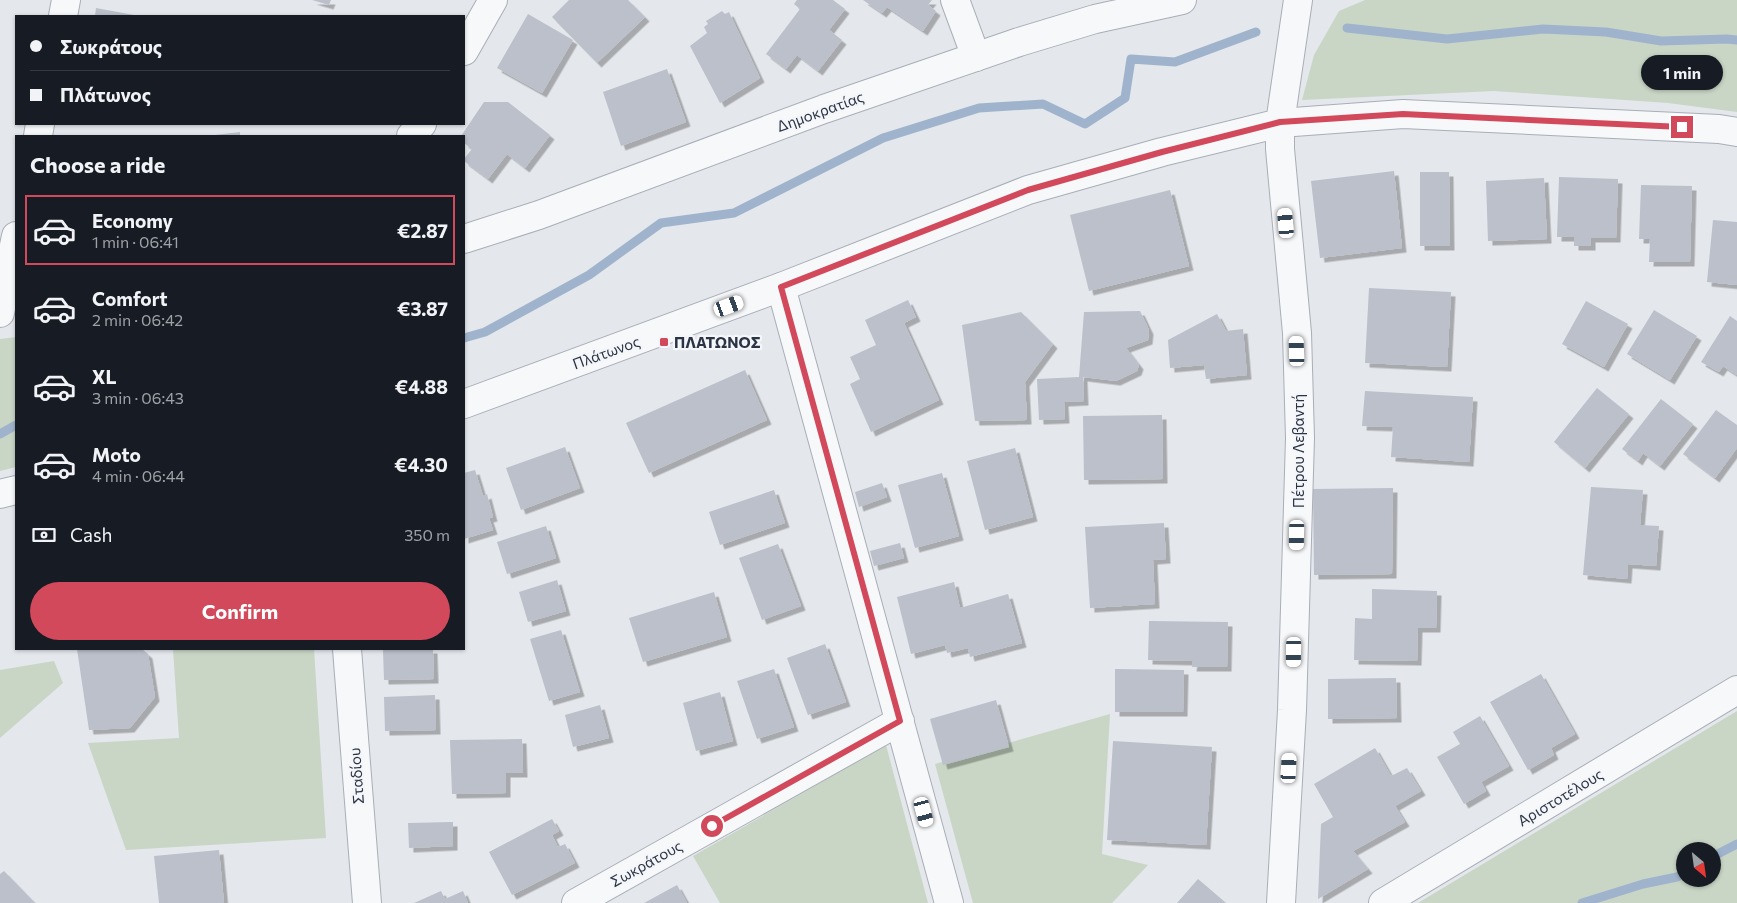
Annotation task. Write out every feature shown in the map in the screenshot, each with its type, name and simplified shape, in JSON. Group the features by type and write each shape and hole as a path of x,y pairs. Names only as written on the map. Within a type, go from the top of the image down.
{"street":[{"path":"63,15 66,0"},
{"path":"465,49 493,0"},
{"path":"955,0 976,57"},
{"name":"Δημοκρατίας","path":"465,240 548,212 824,109 976,57 1094,19 1182,0"},
{"name":"Πέτρου Λεβαντή","path":"1281,903 1292,710 1300,438 1297,333 1280,149 1280,122 1298,0"},
{"name":"Πλάτωνος","path":"465,404 781,287 1028,190 1162,152 1280,122 1403,114 1719,129 1737,132"},
{"path":"0,313 15,241"},
{"path":"781,287 949,903"},
{"path":"0,322 15,319"},
{"path":"0,494 15,490"},
{"name":"Σταδίου","path":"347,650 366,903"},
{"name":"Αριστοτέλους","path":"1383,903 1737,690"},
{"name":"Σωκράτους","path":"576,903 900,721"}],"green space":[{"path":"1365,0 1737,0 1737,112 1668,103 1494,91 1302,100 1314,55 1339,11"},
{"path":"15,337 15,467 0,471 0,339"},
{"path":"173,650 314,650 326,838 126,850 88,743 179,738"},
{"path":"54,661 63,683 0,738 0,670"},
{"path":"1737,711 1737,903 1418,903"},
{"path":"1110,714 1102,854 1148,865 1112,903 973,903 935,764"},
{"path":"886,745 928,903 720,903 693,856"}],"building":[{"path":"312,0 331,0 329,5"},
{"path":"569,0 628,0 645,17 597,63 552,17"},
{"path":"797,0 833,0 845,9 829,30 842,40 818,71 797,55 786,69 766,54 800,9 794,4"},
{"path":"863,0 932,0 928,5 936,11 923,31 887,7 882,13"},
{"path":"96,8 134,15 95,15"},
{"path":"722,11 725,14 729,12 760,78 720,103 690,46 707,33 704,27 708,24 706,21"},
{"path":"528,14 573,40 542,93 497,68"},
{"path":"667,69 686,122 621,146 603,92"},
{"path":"484,102 508,102 550,135 525,168 507,154 488,179 465,162 465,158 472,149 465,144 465,135 462,135"},
{"path":"240,132 240,135 215,135"},
{"path":"1394,171 1402,248 1320,258 1311,181"},
{"path":"1420,172 1449,172 1450,246 1420,246"},
{"path":"1559,177 1618,179 1616,238 1591,238 1591,246 1574,246 1574,237 1557,237"},
{"path":"1544,178 1547,239 1488,241 1486,181"},
{"path":"1641,185 1692,186 1690,262 1649,262 1650,239 1639,239"},
{"path":"1170,190 1189,266 1089,291 1070,215"},
{"path":"1713,220 1737,222 1737,285 1707,282"},
{"path":"1369,288 1451,292 1447,367 1365,363"},
{"path":"908,300 916,317 904,323 939,400 871,432 850,384 860,379 850,357 876,345 865,320"},
{"path":"1586,301 1628,324 1604,367 1562,344"},
{"path":"1654,310 1697,336 1670,380 1627,354"},
{"path":"1140,311 1149,330 1148,340 1126,348 1139,365 1137,371 1116,381 1083,377 1084,401 1064,402 1065,419 1039,420 1037,379 1079,377 1084,312"},
{"path":"1021,312 1053,344 1025,382 1027,420 975,421 962,325"},
{"path":"1217,314 1226,331 1243,329 1247,375 1206,379 1204,365 1170,368 1168,340"},
{"path":"1730,316 1737,321 1737,375 1723,366 1719,372 1701,362"},
{"path":"745,370 767,420 649,473 626,423"},
{"path":"1597,388 1629,414 1585,468 1554,442"},
{"path":"1365,391 1473,397 1469,462 1391,457 1393,427 1362,426"},
{"path":"1661,399 1693,424 1660,466 1643,453 1638,461 1622,449"},
{"path":"1716,410 1737,425 1737,448 1715,478 1683,454"},
{"path":"1162,415 1163,479 1084,480 1083,416"},
{"path":"565,447 580,488 521,510 506,468"},
{"path":"1015,448 1033,517 985,530 967,461"},
{"path":"475,470 483,496 487,494 493,517 489,518 493,530 465,539 465,473"},
{"path":"942,473 959,536 915,548 898,485"},
{"path":"882,483 887,497 859,507 855,492"},
{"path":"1591,487 1643,490 1640,525 1659,526 1656,566 1628,564 1627,579 1583,575"},
{"path":"1393,488 1392,574 1314,575 1313,489"},
{"path":"774,490 785,523 720,545 709,512"},
{"path":"1164,523 1166,559 1153,560 1155,604 1090,608 1085,527"},
{"path":"546,526 556,558 507,574 497,542"},
{"path":"900,543 904,558 874,566 870,551"},
{"path":"778,544 801,606 762,620 739,558"},
{"path":"557,580 566,611 528,622 519,592"},
{"path":"954,582 960,608 1008,594 1022,643 970,657 968,648 947,653 945,645 911,654 897,597"},
{"path":"1372,589 1437,591 1436,628 1418,628 1417,661 1354,660 1355,618 1372,619"},
{"path":"714,592 727,637 643,662 629,618"},
{"path":"1149,621 1228,622 1227,667 1192,667 1193,661 1148,660"},
{"path":"561,630 580,692 549,701 530,639"},
{"path":"825,644 846,702 808,715 787,658"},
{"path":"77,650 143,650 148,654 155,697 130,728 89,730"},
{"path":"383,650 433,650 434,679 384,680"},
{"path":"774,669 794,727 757,739 737,681"},
{"path":"1115,669 1184,670 1183,712 1115,712"},
{"path":"1541,674 1575,734 1551,748 1554,755 1528,770 1490,702"},
{"path":"1396,678 1397,718 1328,719 1328,679"},
{"path":"720,692 733,741 696,751 683,703"},
{"path":"435,695 436,730 385,731 384,697"},
{"path":"996,700 1009,747 943,765 930,719"},
{"path":"600,705 609,738 573,747 565,715"},
{"path":"1480,716 1509,766 1481,782 1486,791 1464,804 1437,757 1460,744 1453,732"},
{"path":"522,739 523,773 506,773 506,793 452,794 450,740"},
{"path":"1113,741 1212,747 1206,845 1107,840"},
{"path":"1375,748 1391,776 1407,768 1421,791 1395,806 1405,822 1353,851 1368,869 1318,899 1321,824 1333,817 1314,784"},
{"path":"552,819 559,831 552,835 558,847 565,844 575,863 512,895 489,852"},
{"path":"453,822 453,846 409,848 408,823"},
{"path":"219,850 224,903 159,903 154,856"},
{"path":"4,871 35,903 0,903 0,874"},
{"path":"1198,879 1226,903 1177,903"},
{"path":"677,885 687,903 644,903"},
{"path":"441,891 445,899 463,891 468,903 414,903"}],"waterway":[{"path":"1347,28 1447,39 1543,29 1606,32 1661,41 1737,40"},
{"path":"465,338 485,332 589,275 661,223 734,213 883,138 979,108 1043,104 1085,124 1125,98 1131,59 1175,62 1256,32"},
{"path":"0,434 15,426"},
{"path":"1721,852 1737,844"},
{"path":"1582,903 1643,884 1676,877"}],"place":[{"name":"ΠΛΑΤΩΝΟΣ","path":"664,342"}],"route":[{"path":"712,826 900,721 781,287 1028,190 1162,152 1280,122 1403,114 1682,127"}]}
